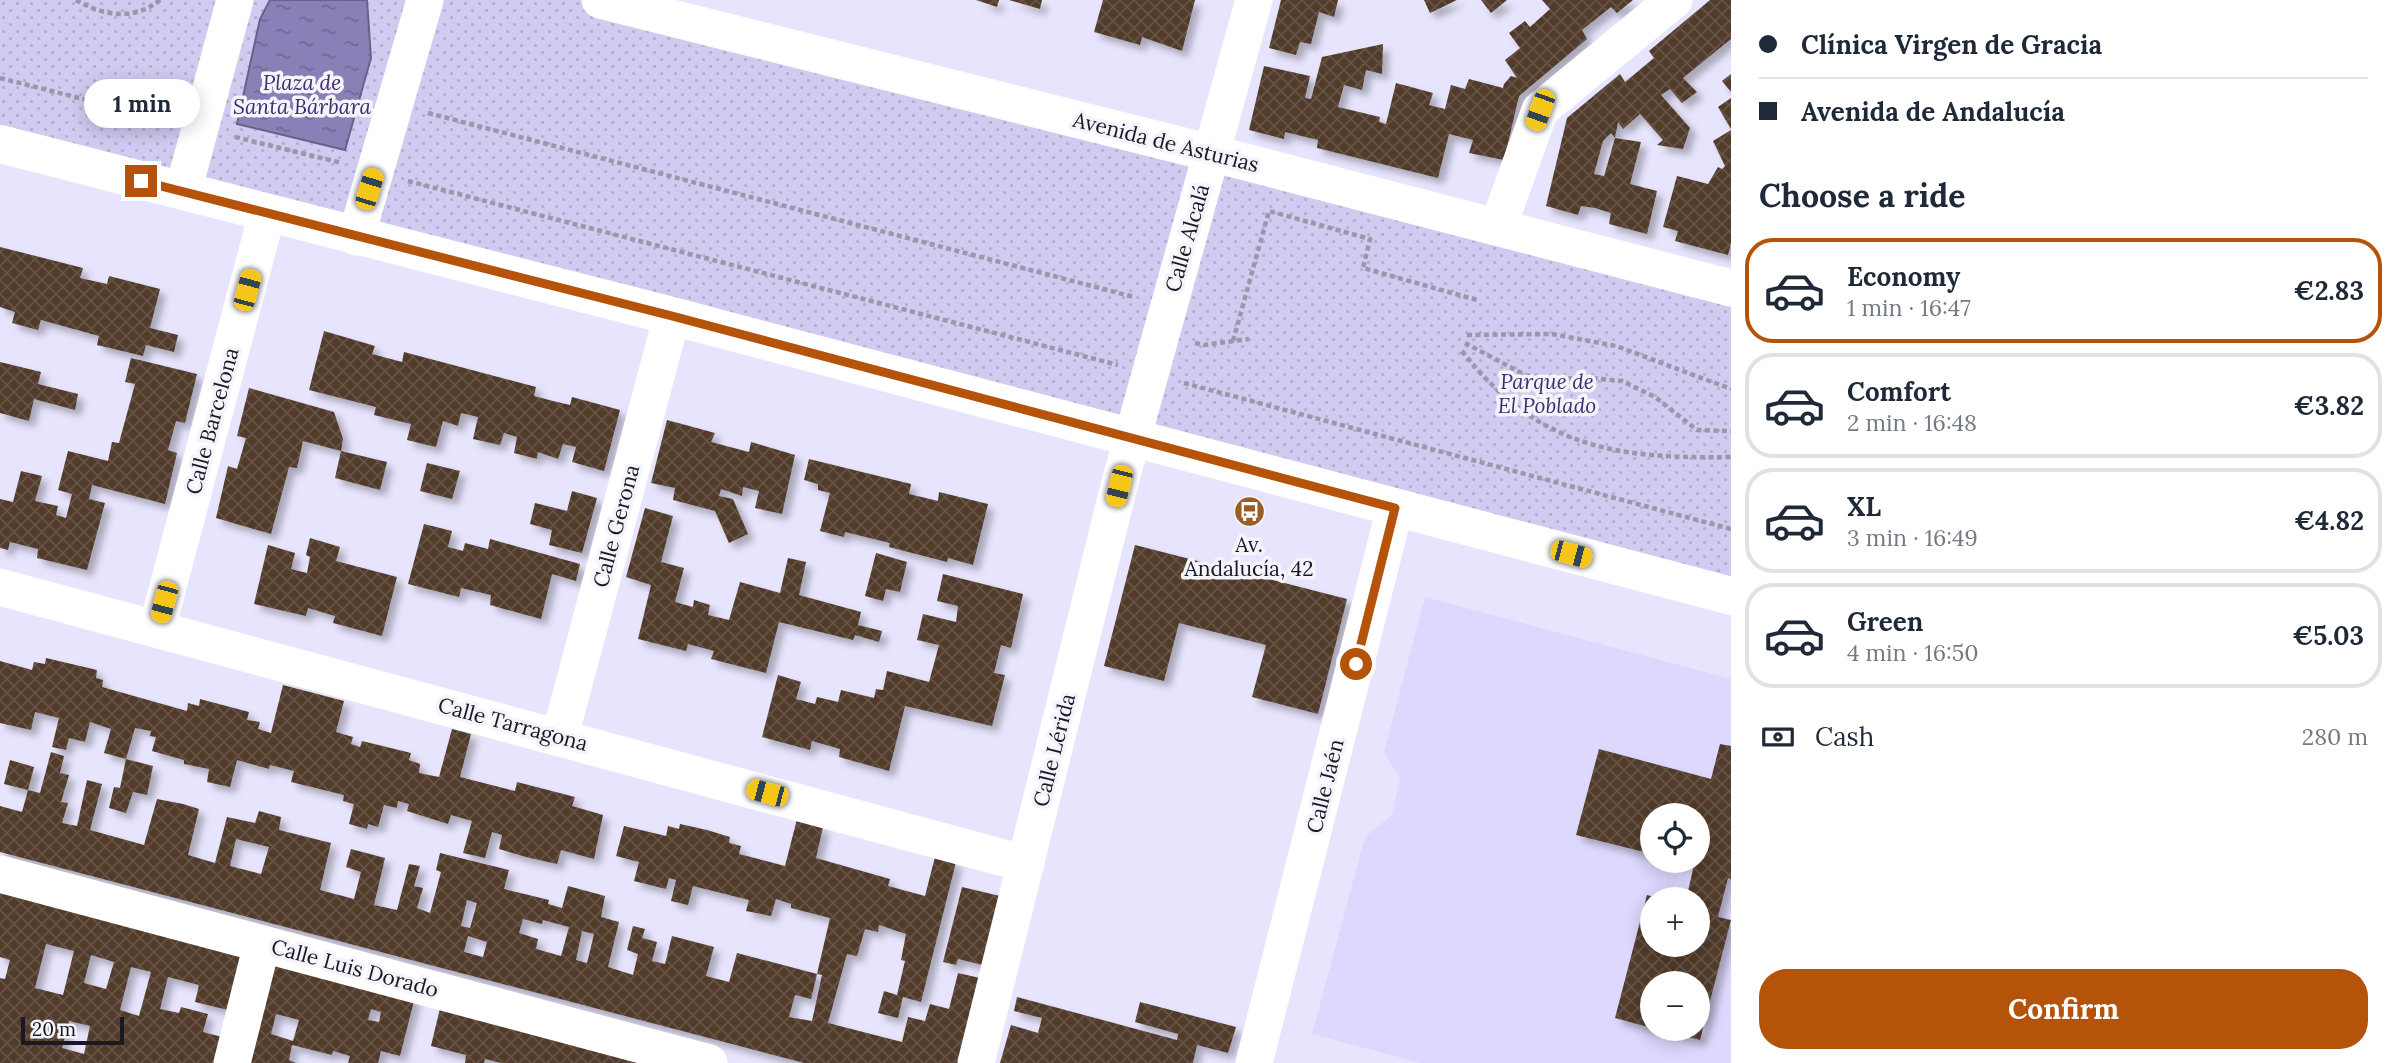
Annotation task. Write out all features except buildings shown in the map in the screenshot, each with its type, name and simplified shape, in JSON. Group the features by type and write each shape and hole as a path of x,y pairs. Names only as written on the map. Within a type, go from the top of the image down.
{"street":[{"path":"183,191 235,0"},
{"path":"356,237 425,0"},
{"name":"Avenida de Asturias","path":"600,0 1211,153 1731,288"},
{"name":"Calle Alcalá","path":"1132,437 1254,0"},
{"path":"1498,227 1540,110 1674,0"},
{"path":"0,144 672,316 1731,596"},
{"name":"Calle Barcelona","path":"158,628 267,214"},
{"name":"Calle Gerona","path":"560,736 672,316"},
{"name":"Calle Lérida","path":"976,1063 1132,437"},
{"name":"Calle Jaén","path":"1264,1061 1395,508"},
{"name":"Calle Tarragona","path":"0,587 560,736 1026,864"},
{"name":"Calle Luis Dorado","path":"0,874 709,1063"},
{"path":"232,1063 262,944"}],"path":[{"path":"76,0 94,10 116,15 138,12 160,0"},
{"path":"0,78 374,171 1150,373 1731,529"},
{"path":"394,103 1164,321 1204,345 1249,339"},
{"path":"1233,341 1269,211 1370,239 1363,268 1477,300"},
{"path":"1467,335 1552,334 1616,345 1731,390"},
{"path":"1465,343 1525,375 1548,379 1589,378 1622,381 1655,397 1697,430 1731,431"},
{"path":"1462,351 1504,397 1522,412 1548,428 1579,441 1669,458 1731,457"}],"shaded area":[{"path":"1425,597 1731,679 1731,1063 1421,1063 1312,1034 1365,837 1392,815 1400,778 1384,752"}],"green space":[{"name":"Parque de El Poblado","path":"0,0 600,0 1731,286 1731,596 0,144"}],"water":[{"path":"270,0 367,0 371,58 345,150 237,124 260,19"}],"place":[{"name":"Av. Andalucía, 42","path":"1249,512"}],"route":[{"path":"141,181 672,316 1395,508 1356,664"}],"park label":[{"name":"Plaza de Santa Bárbara","path":"302,94"}]}
